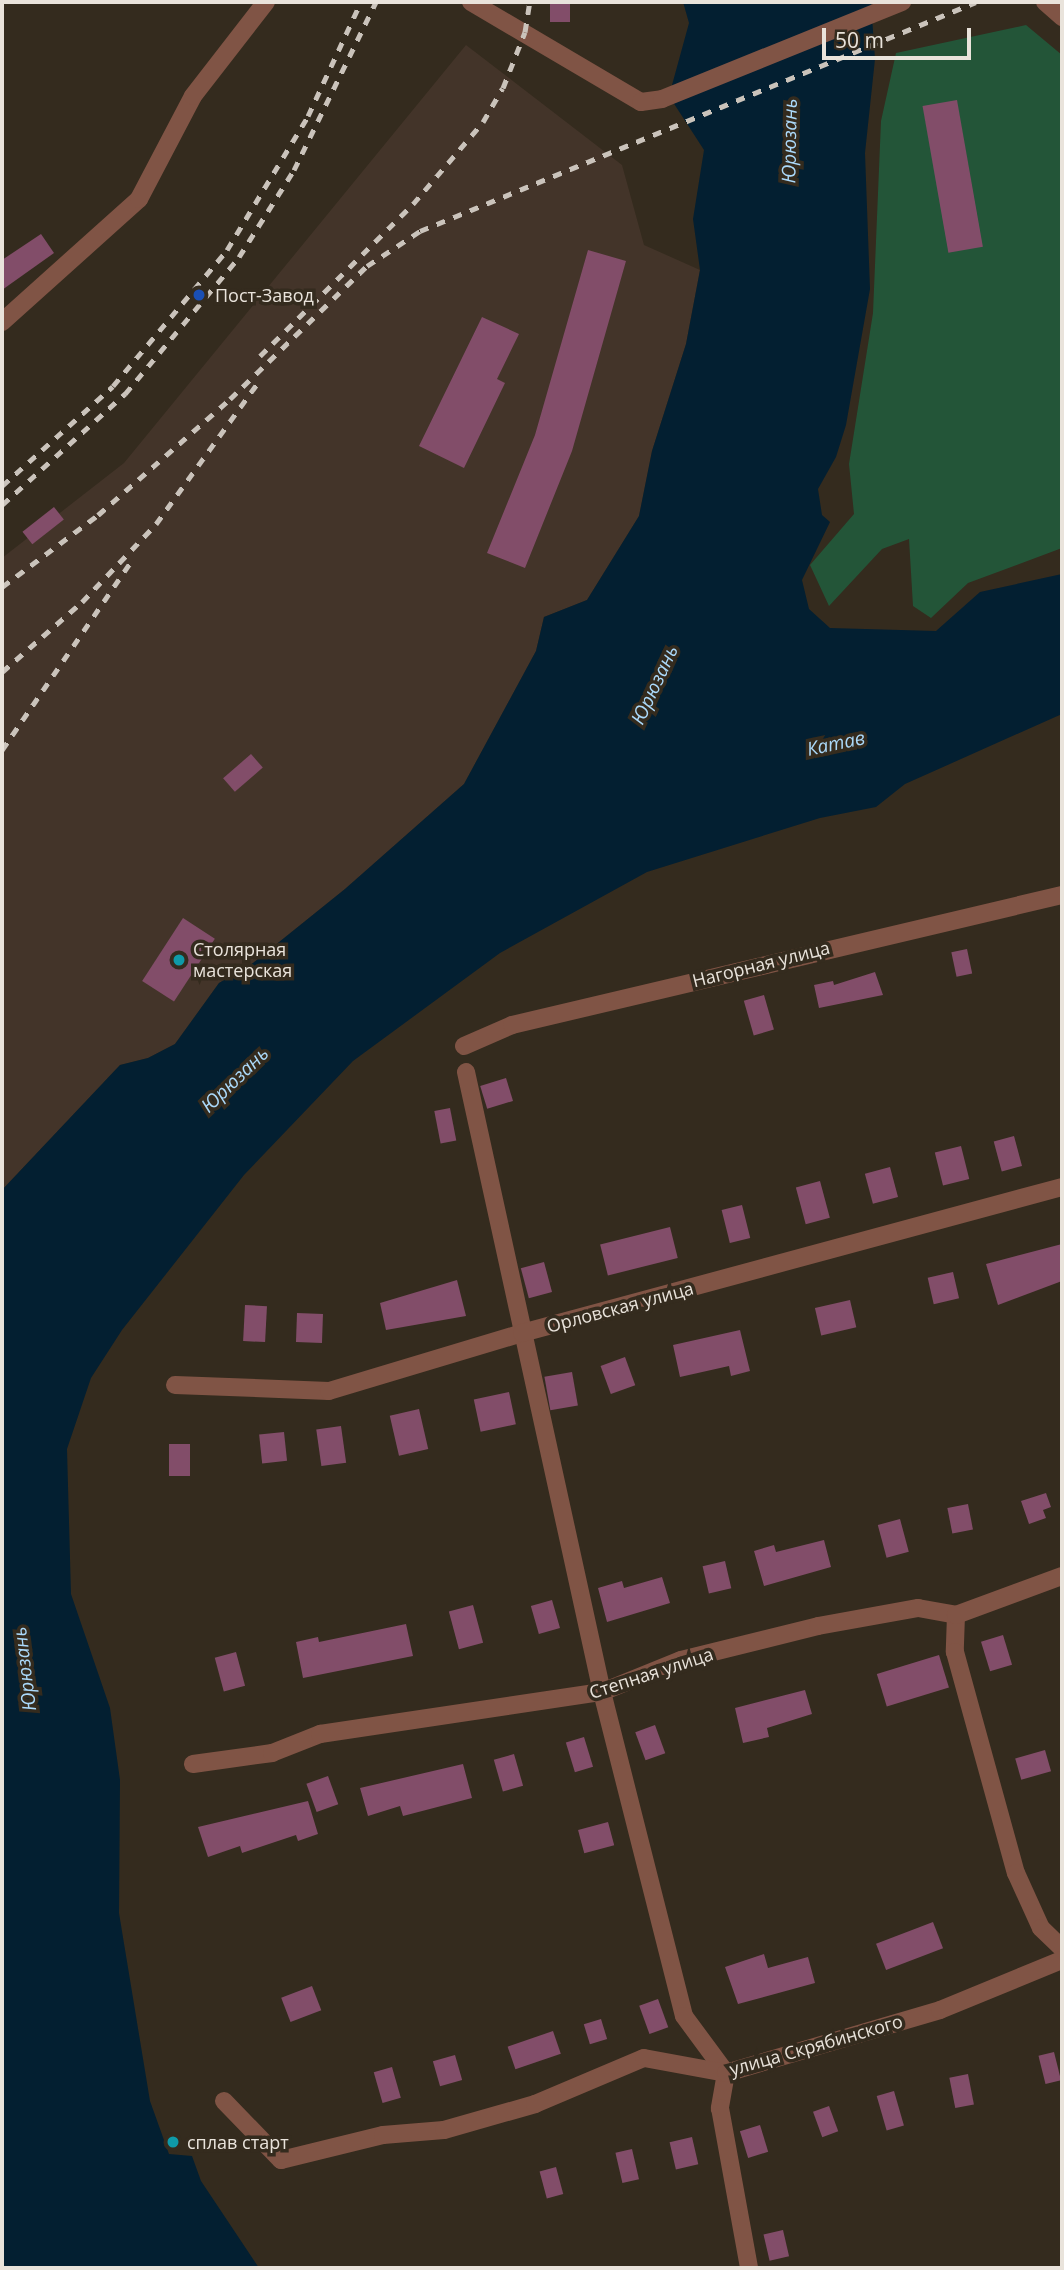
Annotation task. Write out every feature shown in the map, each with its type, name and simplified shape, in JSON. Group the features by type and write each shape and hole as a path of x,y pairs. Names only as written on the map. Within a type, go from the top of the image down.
{"street":[{"path":"2,322 139,200 193,96 266,2"},
{"path":"471,2 641,102 662,99 902,2"},
{"path":"1045,2 1062,17"},
{"name":"Нагорная улица","path":"464,1046 512,1025 1062,895"},
{"path":"466,1072 602,1692 684,2016 726,2073 720,2108 749,2268"},
{"name":"Орловская улица","path":"175,1385 328,1391 522,1334 1062,1187"},
{"path":"1062,1576 956,1615 955,1652 1016,1873 1041,1928 1062,1948"},
{"name":"Степная улица","path":"193,1764 272,1753 320,1734 602,1692 681,1660 818,1626 918,1608 956,1615"},
{"name":"улица Скрябинского","path":"224,2101 281,2160 383,2135 444,2130 522,2108 644,2058 726,2073 940,2010 1062,1960"}],"shaded area":[{"path":"466,45 622,165 644,245 700,270 686,344 652,451 639,516 587,600 544,617 536,651 464,784 345,889 253,963 219,983 175,1044 148,1058 120,1065 2,1190 2,558 124,463"}],"green space":[{"path":"1026,25 1062,55 1062,548 968,583 931,618 913,606 909,539 882,549 829,606 810,565 854,514 849,464 873,313 881,121 896,53"}],"water":[{"path":"683,2 871,2 875,59 865,153 870,289 846,425 836,457 818,489 822,515 830,522 802,580 809,609 830,628 936,631 980,592 1062,574 1062,714 905,784 876,807 820,818 647,872 500,953 353,1061 244,1175 122,1330 91,1378 67,1449 71,1594 110,1708 120,1780 119,1913 150,2101 169,2154 192,2156 201,2181 259,2268 2,2268 2,1190 120,1065 148,1058 175,1044 219,983 253,963 345,889 464,784 536,651 544,617 587,600 639,516 652,451 686,344 700,270 693,219 704,150 669,96 689,23"}],"building":[{"path":"550,2 570,2 570,22 550,22"},
{"path":"957,100 983,247 948,253 923,106"},
{"path":"41,234 54,253 2,290 2,260"},
{"path":"588,250 626,261 572,451 525,568 487,553 535,435"},
{"path":"482,317 519,334 497,379 505,383 464,468 419,446"},
{"path":"54,507 64,520 32,544 22,532"},
{"path":"251,754 263,768 235,792 223,778"},
{"name":"Столярная мастерская","path":"183,918 215,939 174,1002 142,981"},
{"path":"967,949 972,973 957,977 951,952"},
{"path":"875,972 883,995 819,1008 814,985 833,981 834,985"},
{"path":"764,995 774,1030 754,1035 744,1001"},
{"path":"506,1078 513,1101 487,1109 480,1086"},
{"path":"450,1108 456,1140 441,1143 434,1111"},
{"path":"1014,1136 1022,1166 1002,1171 994,1141"},
{"path":"961,1146 969,1179 943,1186 935,1153"},
{"path":"890,1167 898,1197 873,1204 865,1174"},
{"path":"820,1181 830,1218 806,1224 796,1187"},
{"path":"742,1205 750,1238 730,1243 722,1210"},
{"path":"670,1227 678,1258 608,1275 600,1244"},
{"path":"1062,1244 1062,1281 998,1305 986,1264"},
{"path":"544,1262 552,1292 529,1298 521,1268"},
{"path":"953,1272 959,1298 934,1304 928,1278"},
{"path":"457,1280 466,1316 386,1330 380,1303"},
{"path":"850,1300 856,1327 821,1335 815,1308"},
{"path":"245,1305 267,1306 265,1342 243,1341"},
{"path":"297,1313 323,1314 322,1343 296,1342"},
{"path":"740,1330 750,1371 731,1376 729,1366 680,1377 673,1345"},
{"path":"625,1357 635,1385 611,1394 601,1366"},
{"path":"572,1372 578,1405 550,1410 544,1377"},
{"path":"509,1392 516,1424 481,1432 474,1399"},
{"path":"419,1409 428,1449 399,1456 390,1416"},
{"path":"341,1426 346,1463 321,1466 316,1429"},
{"path":"284,1432 287,1461 262,1463 259,1435"},
{"path":"169,1444 190,1444 190,1476 169,1476"},
{"path":"1046,1493 1051,1507 1043,1510 1046,1518 1029,1524 1021,1501"},
{"path":"968,1504 973,1530 952,1534 947,1508"},
{"path":"900,1519 909,1552 887,1558 878,1525"},
{"path":"824,1540 831,1567 764,1586 754,1551 774,1545 776,1552"},
{"path":"725,1561 731,1588 709,1593 703,1566"},
{"path":"662,1577 670,1603 607,1622 598,1588 622,1581 624,1588"},
{"path":"552,1600 560,1628 539,1634 531,1606"},
{"path":"473,1605 483,1643 459,1649 449,1611"},
{"path":"406,1624 413,1656 303,1678 296,1642 318,1637 319,1642"},
{"path":"1003,1635 1012,1665 990,1671 981,1642"},
{"path":"236,1652 245,1686 224,1692 215,1658"},
{"path":"939,1655 949,1688 887,1707 877,1674"},
{"path":"805,1690 812,1714 767,1728 769,1737 743,1743 735,1708"},
{"path":"655,1725 665,1753 646,1760 635,1732"},
{"path":"584,1737 593,1767 575,1772 566,1743"},
{"path":"1045,1750 1051,1771 1021,1780 1015,1759"},
{"path":"514,1754 523,1786 503,1792 494,1760"},
{"path":"463,1764 472,1798 403,1816 400,1806 368,1816 360,1788"},
{"path":"328,1776 338,1804 317,1812 306,1784"},
{"path":"308,1801 318,1834 298,1841 296,1835 242,1853 240,1846 208,1857 198,1827"},
{"path":"608,1822 614,1845 584,1853 578,1830"},
{"path":"933,1922 943,1948 886,1970 876,1944"},
{"path":"764,1954 768,1968 808,1957 815,1983 738,2004 725,1967"},
{"path":"312,1986 321,2010 291,2022 281,1998"},
{"path":"658,1999 668,2027 649,2034 639,2006"},
{"path":"601,2019 607,2039 590,2044 584,2024"},
{"path":"553,2031 561,2054 515,2069 508,2047"},
{"path":"1054,2052 1061,2080 1045,2084 1038,2056"},
{"path":"455,2055 462,2080 440,2086 433,2061"},
{"path":"392,2067 401,2098 383,2103 374,2072"},
{"path":"968,2074 974,2104 955,2108 949,2078"},
{"path":"894,2091 904,2126 887,2131 877,2096"},
{"path":"829,2106 838,2131 822,2137 813,2112"},
{"path":"760,2125 768,2152 748,2158 740,2131"},
{"path":"692,2137 698,2164 676,2169 670,2142"},
{"path":"632,2149 639,2179 622,2183 615,2153"},
{"path":"556,2167 563,2194 547,2198 540,2171"},
{"path":"783,2230 789,2256 770,2261 764,2234"}],"railway":[{"path":"2,486 113,386 227,250 308,116 361,2"},
{"path":"2,505 125,394 239,257 294,170 376,2"},
{"path":"260,356 413,204 483,122 503,88 525,32 530,2"},
{"path":"2,587 98,515 230,399 367,266 420,231 976,2"},
{"path":"2,672 82,602 156,524 257,384"},
{"path":"2,750 133,559"}],"place":[{"name":"Пост-Завод","path":"199,295"},
{"name":"Столярная мастерская","path":"179,960"},
{"name":"сплав старт","path":"173,2142"}],"water label":[{"name":"Юрюзань","path":"790,141"},
{"name":"Юрюзань","path":"655,685"},
{"name":"Катав","path":"836,744"},
{"name":"Юрюзань","path":"235,1080"},
{"name":"Юрюзань","path":"25,1669"}]}
